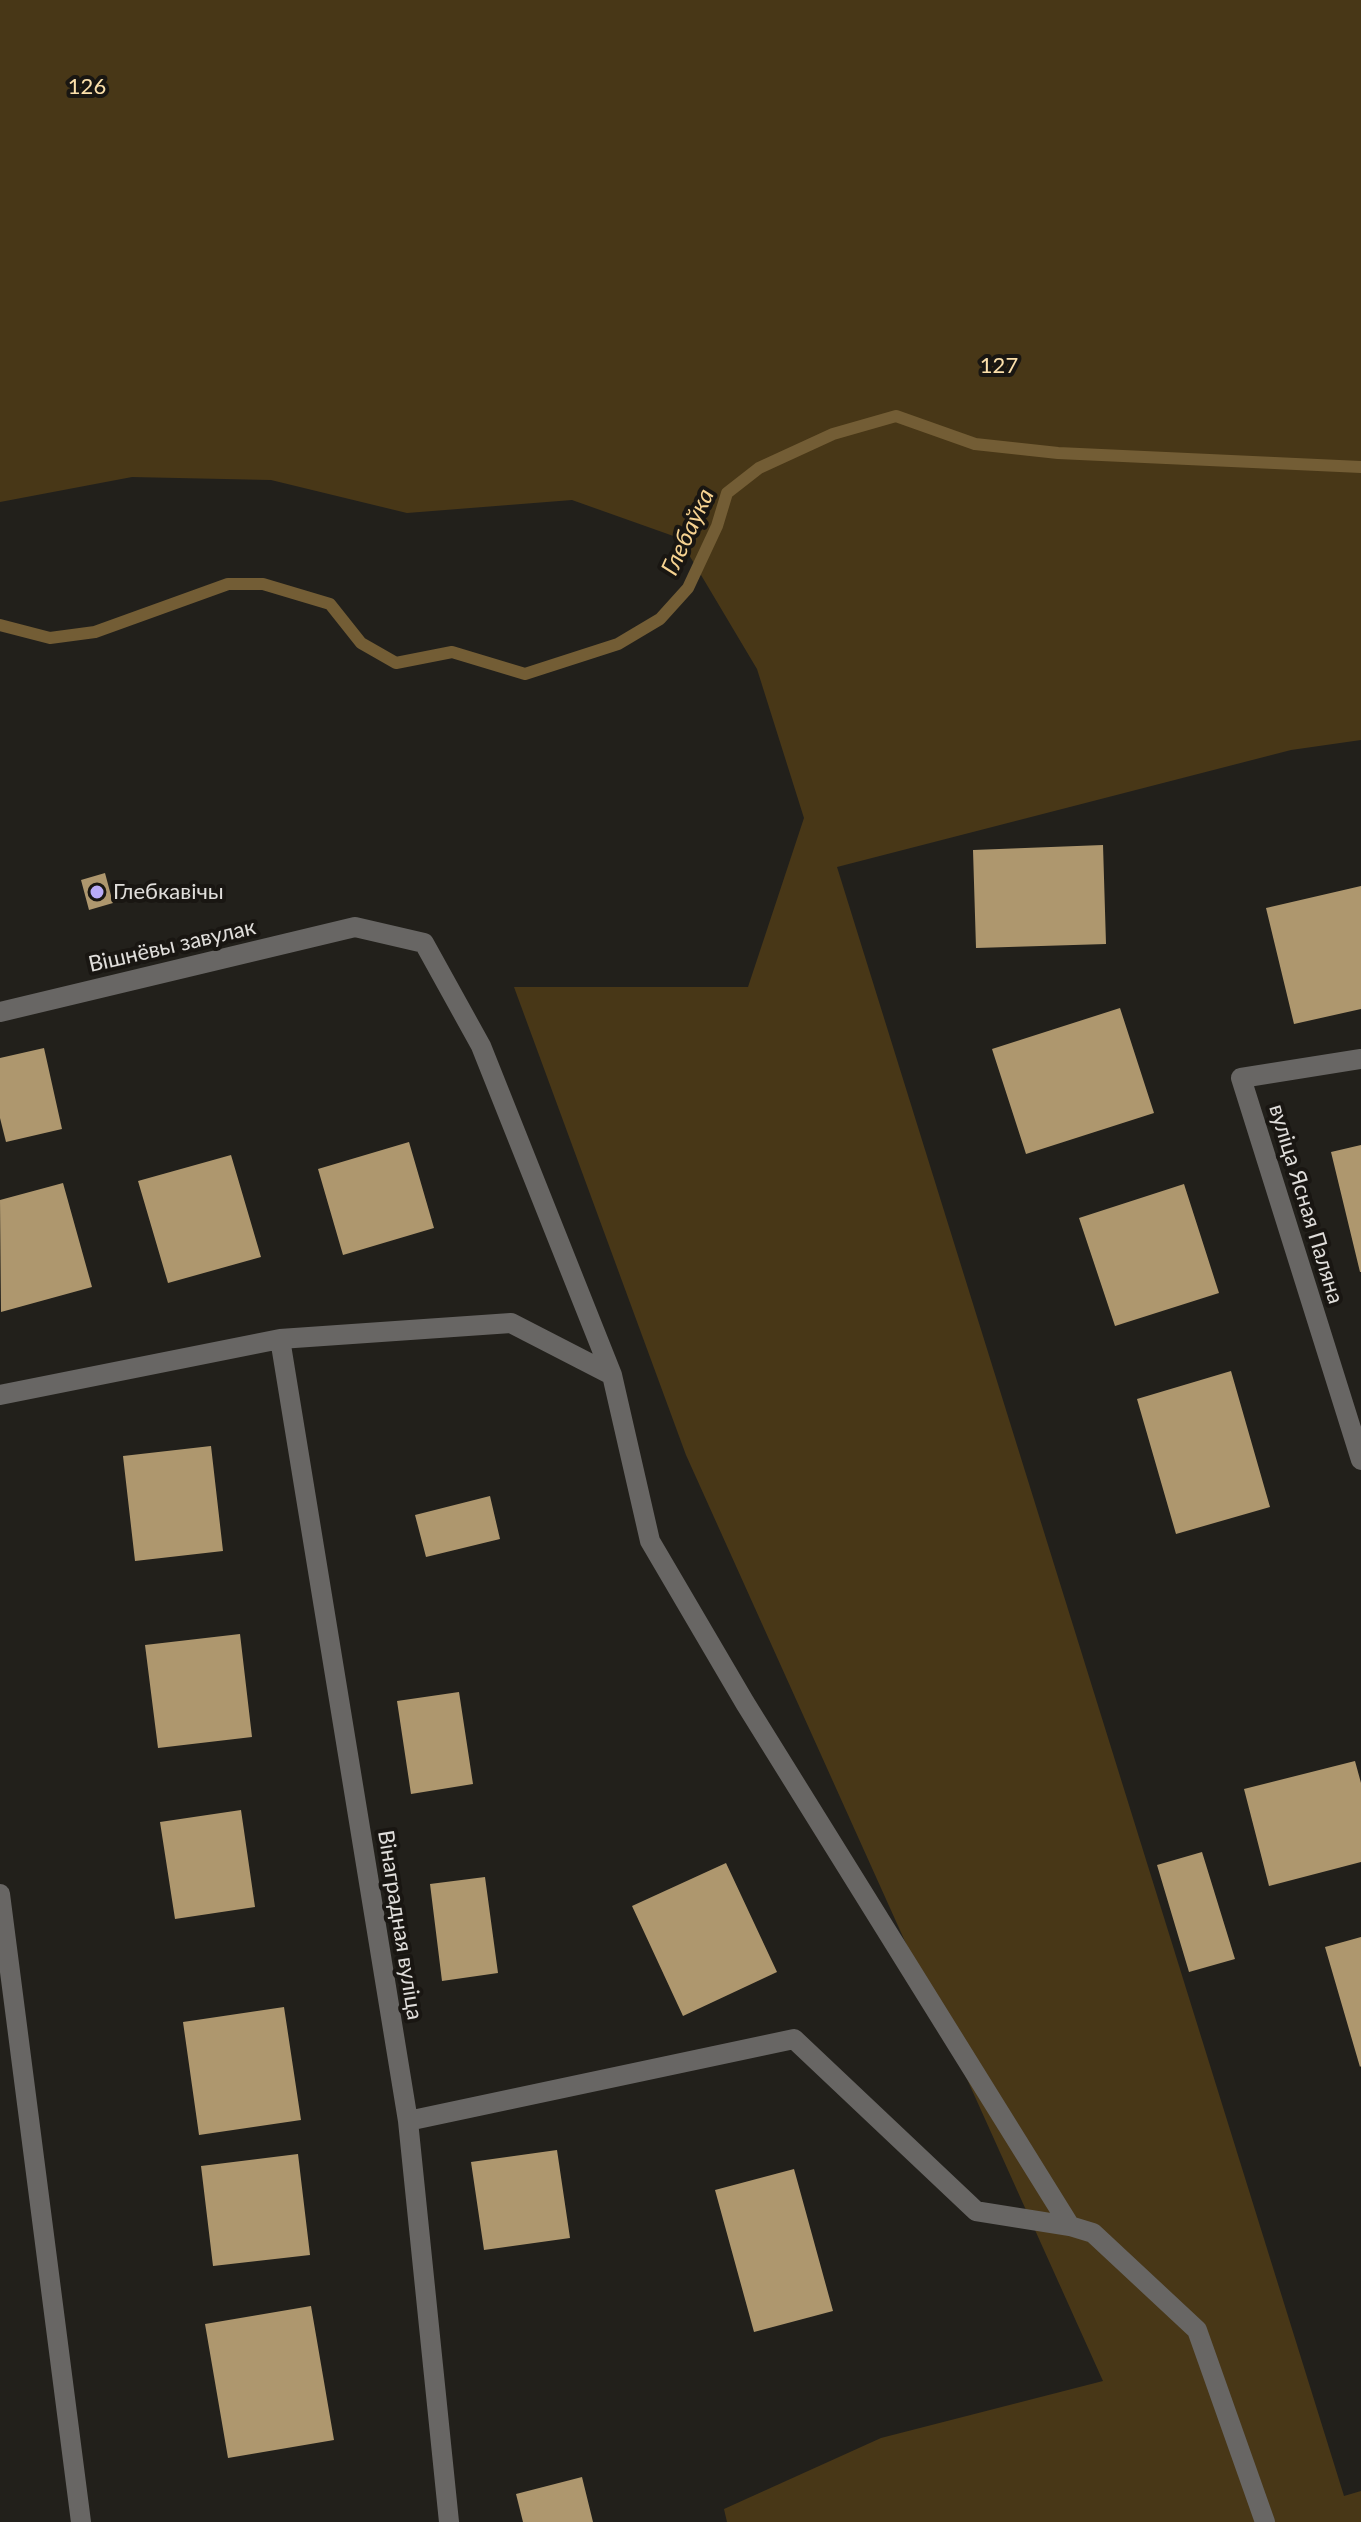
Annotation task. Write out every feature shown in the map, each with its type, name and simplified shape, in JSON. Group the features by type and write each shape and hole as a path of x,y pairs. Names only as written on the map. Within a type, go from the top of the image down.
{"street":[{"name":"Вішнёвы завулак","path":"0,1012 355,927 424,943 481,1046 612,1375"},
{"name":"вуліца Ясная Паляна","path":"1361,1059 1241,1078 1361,1460"},
{"path":"0,1395 280,1339 511,1323 612,1375 650,1541 745,1703 1070,2226"},
{"name":"Вінаградная вуліца","path":"280,1339 408,2121 449,2522"},
{"path":"0,1894 81,2522"},
{"path":"408,2121 794,2039 976,2211 1070,2226 1093,2233 1197,2330 1265,2522"}],"green space":[{"name":"127","path":"0,0 1361,0 1361,740 1291,750 837,867 1344,2496 1361,2491 1361,2522 727,2522 724,2509 881,2438 1103,2381 686,1455 514,987 748,987 804,818 757,669 679,538 572,500 407,513 271,480 132,477 0,502"}],"building":[{"path":"1103,845 1106,944 976,948 973,850"},
{"name":"Глебкавічы","path":"105,873 113,903 89,910 81,880"},
{"path":"1361,886 1361,1009 1294,1024 1266,908"},
{"path":"1120,1008 1154,1113 1026,1154 992,1049"},
{"path":"44,1048 62,1129 6,1142 0,1118 0,1058"},
{"path":"409,1142 434,1228 343,1255 318,1169"},
{"path":"1361,1145 1361,1272 1360,1272 1331,1152"},
{"path":"231,1155 261,1257 168,1283 138,1181"},
{"path":"63,1183 92,1287 1,1312 0,1200"},
{"path":"1184,1184 1219,1293 1115,1326 1079,1218"},
{"path":"1231,1371 1270,1507 1176,1534 1137,1399"},
{"path":"211,1446 223,1551 135,1561 123,1456"},
{"path":"490,1496 500,1539 426,1557 415,1515"},
{"path":"240,1634 252,1737 158,1748 145,1645"},
{"path":"459,1692 473,1784 411,1794 397,1701"},
{"path":"1355,1761 1361,1783 1361,1862 1269,1886 1244,1789"},
{"path":"241,1810 255,1907 175,1919 160,1822"},
{"path":"1202,1852 1235,1959 1189,1972 1157,1865"},
{"path":"726,1863 777,1972 683,2016 632,1906"},
{"path":"485,1877 498,1973 442,1981 430,1884"},
{"path":"1361,1937 1361,2066 1360,2067 1325,1947"},
{"path":"284,2007 301,2120 199,2135 183,2022"},
{"path":"557,2150 570,2238 484,2250 471,2162"},
{"path":"298,2154 310,2255 213,2266 201,2166"},
{"path":"794,2169 833,2311 754,2332 715,2190"},
{"path":"311,2306 334,2440 228,2458 205,2324"},
{"path":"582,2477 593,2522 523,2522 516,2494"}],"waterway":[{"name":"Глебаўка","path":"0,625 50,638 95,632 228,584 263,584 330,604 361,643 396,663 452,652 525,674 618,644 660,619 688,588 717,526 727,493 759,468 833,434 896,416 975,444 1058,453 1361,467"}],"place":[{"name":"Глебкавічы","path":"97,892"}],"park label":[{"name":"126","path":"87,87"}]}
